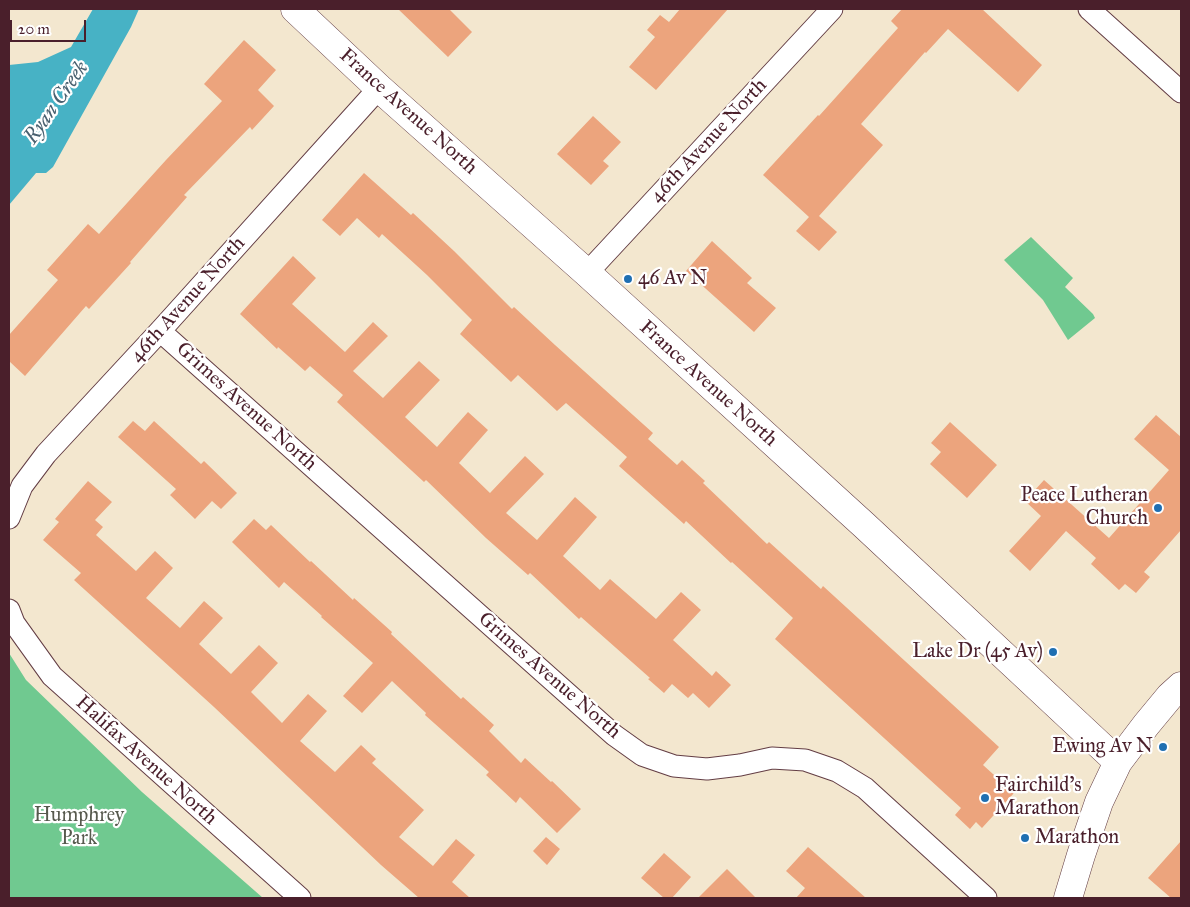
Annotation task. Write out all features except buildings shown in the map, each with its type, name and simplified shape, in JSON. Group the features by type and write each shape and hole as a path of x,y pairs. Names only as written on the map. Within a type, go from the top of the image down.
{"street":[{"name":"France Avenue North","path":"295,9 379,88 864,524 1118,762"},
{"name":"46th Avenue North","path":"587,273 832,9"},
{"path":"1089,9 1181,92"},
{"name":"46th Avenue North","path":"9,518 22,486 46,454 160,331 379,88"},
{"name":"Grimes Avenue North","path":"160,331 614,735 642,754 674,766 707,769 740,765 772,758 805,760 837,771 865,788 986,898"},
{"name":"Halifax Avenue North","path":"9,610 14,623 52,676 300,898"},
{"path":"1068,898 1099,802 1118,762 1170,696 1181,686"}],"green space":[{"path":"1031,237 1073,278 1065,287 1095,318 1068,340 1043,300 1004,260"},
{"name":"Humphrey Park","path":"9,653 26,680 142,792 263,898 11,898 9,896"}],"water":[{"name":"Ryan Creek","path":"93,9 139,9 131,27 53,167 46,173 36,173 9,205 9,65 38,62 71,47"}],"place":[{"name":"46 Av N","path":"628,279"},
{"name":"Peace Lutheran Church","path":"1158,508"},
{"name":"Lake Dr (45 Av)","path":"1053,652"},
{"name":"Ewing Av N","path":"1163,747"},
{"name":"Fairchild's Marathon","path":"985,798"},
{"name":"Marathon","path":"1025,838"}]}
